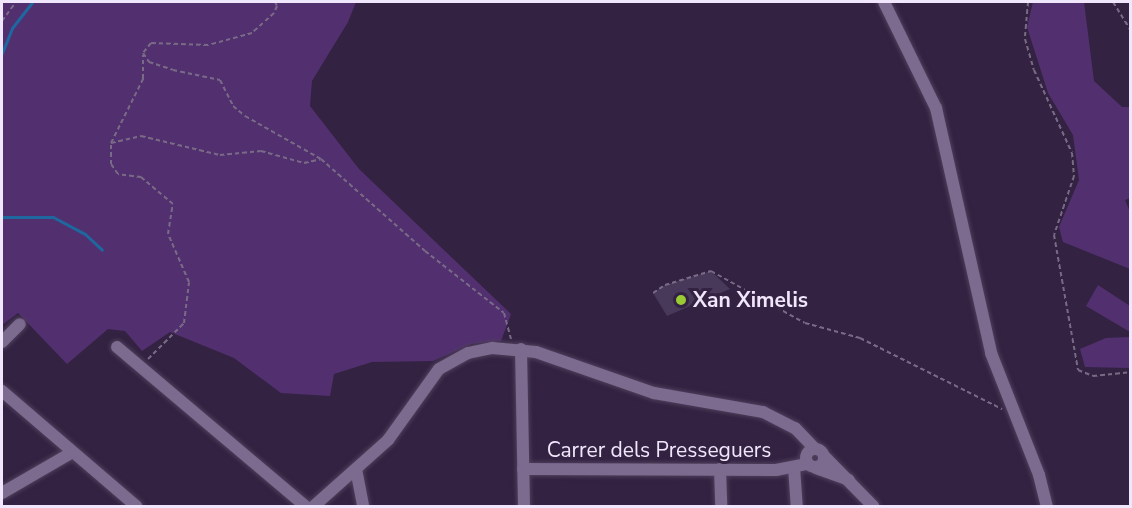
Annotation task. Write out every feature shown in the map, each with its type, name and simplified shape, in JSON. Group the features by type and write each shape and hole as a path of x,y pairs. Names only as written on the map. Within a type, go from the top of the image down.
{"street":[{"path":"884,2 936,108 976,296 991,352 1047,507"},
{"path":"2,342 20,324"},
{"path":"117,347 305,507"},
{"path":"517,349 524,507"},
{"path":"314,507 388,440 440,369 468,353 517,349 654,393 763,412 799,432 813,458 849,480 873,507"},
{"path":"2,391 136,507"},
{"path":"2,492 71,453"},
{"name":"Carrer dels Presseguers","path":"523,469 794,467 813,458"},
{"path":"794,467 797,507"},
{"path":"356,469 363,507"},
{"path":"720,469 721,507"}],"path":[{"path":"2,21 16,2"},
{"path":"137,364 150,358 184,323 189,282 168,234 173,204 141,177 118,174 111,164 111,143 143,79 143,53 151,43 208,45 252,33 274,13 277,6 274,2"},
{"path":"1028,2 1025,39 1034,70 1072,153 1074,176 1054,236 1078,370 1093,376 1131,372"},
{"path":"1113,2 1131,29"},
{"path":"143,53 149,62 220,80 233,106 245,116 321,159 425,251 504,313 517,349"},
{"path":"111,143 141,136 220,155 261,151 304,163 321,159"},
{"path":"653,293 665,285 711,271 805,323 860,338 960,391 1015,414"}],"shaded area":[{"path":"2,2 356,2 348,22 312,81 310,106 359,169 511,314 501,341 472,344 433,361 372,362 334,374 330,396 281,393 234,358 170,332 142,351 125,331 108,329 67,364 18,313 2,325"},
{"path":"1033,2 1084,2 1094,81 1122,107 1130,107 1130,198 1125,200 1130,212 1130,269 1063,242 1059,227 1079,180 1073,135 1048,93 1027,27"},
{"path":"1098,285 1130,306 1130,332 1086,306"},
{"path":"1130,337 1130,368 1085,367 1080,349 1106,338"}],"building":[{"name":"Xan Ximelis","path":"711,271 730,289 667,316 653,293 665,285"}],"waterway":[{"path":"2,53 12,28 32,2"},
{"path":"2,217 53,217 85,234 102,250"}],"place":[{"name":"Xan Ximelis","path":"681,300"}]}
